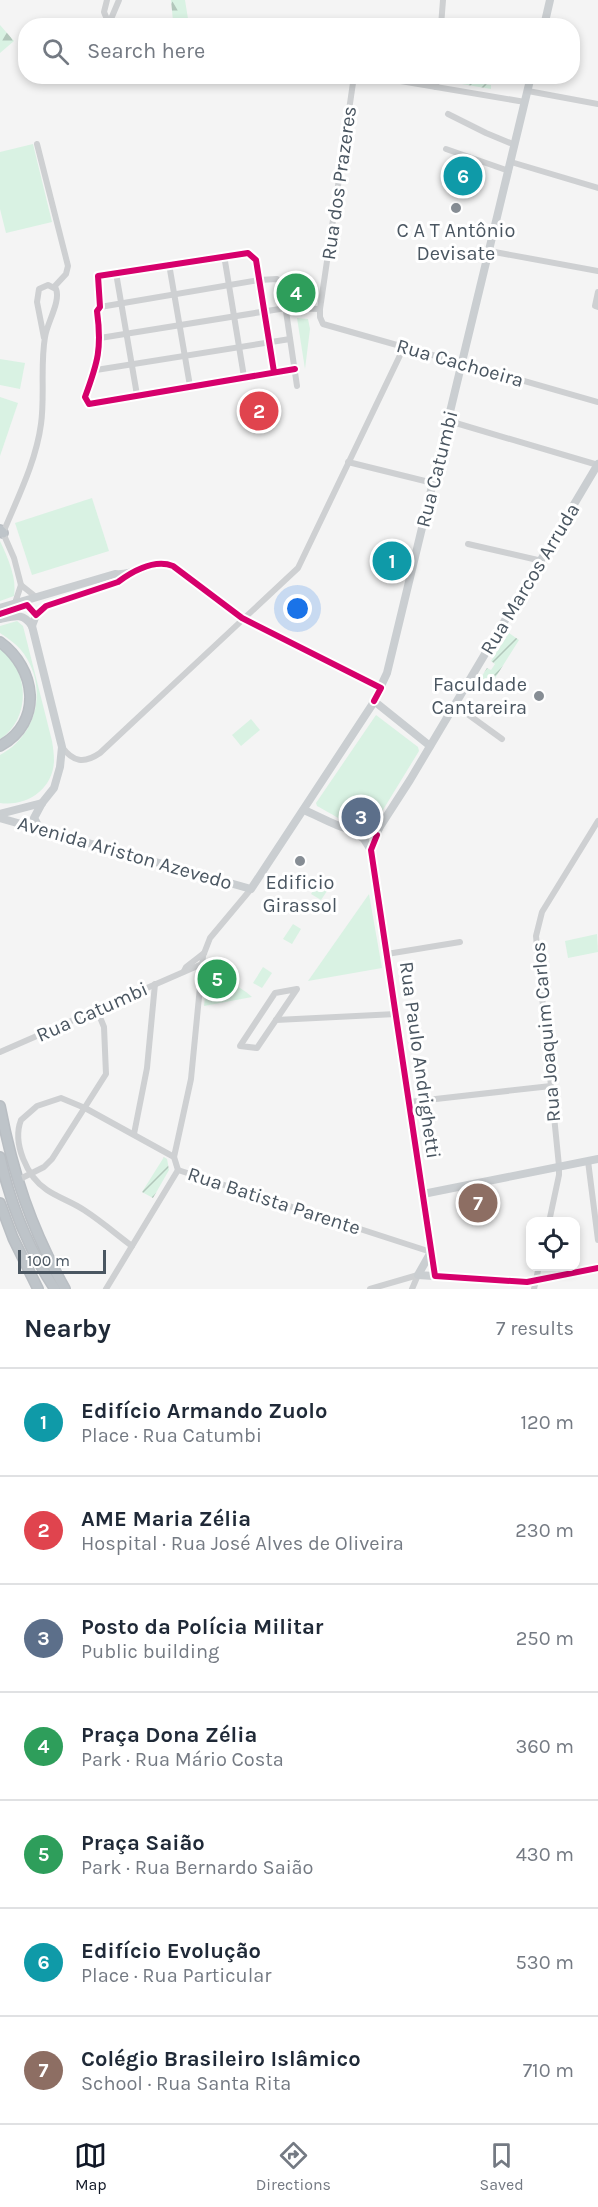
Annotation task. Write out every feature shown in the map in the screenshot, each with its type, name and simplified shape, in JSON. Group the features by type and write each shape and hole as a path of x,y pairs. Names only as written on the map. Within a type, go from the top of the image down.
{"highway":[{"path":"0,642 22,664 30,688 28,708 20,726 13,736 0,746"},
{"path":"0,1106 1,1118 26,1209 65,1289"},
{"path":"0,1157 11,1196 30,1245 55,1289"},
{"path":"0,1203 13,1238 38,1289"}],"main road":[{"path":"546,18 550,0"},
{"name":"Rua Catumbi","path":"250,889 375,701 387,674 529,84"},
{"name":"Rua Marcos Arruda","path":"371,850 379,828 542,561 598,464"},
{"path":"32,626 36,615 46,606 118,582 128,575 160,563 173,566 242,618 381,688"},
{"path":"0,608 115,574 128,575"},
{"path":"0,620 20,615 26,618 32,626 62,747 60,767 54,788 34,818 41,830"},
{"path":"375,701 430,746"},
{"path":"0,816 42,803"},
{"path":"304,810 353,831 364,838 371,850"},
{"name":"Avenida Ariston Azevedo","path":"0,816 41,830 250,889"},
{"path":"353,831 368,832 379,828"},
{"name":"Rua Paulo Andrighetti","path":"371,850 435,1276"},
{"path":"423,1194 598,1159"},
{"path":"431,1252 418,1275 535,1285 598,1268"}],"street":[{"path":"106,18 104,12 107,0"},
{"path":"112,18 119,0"},
{"path":"442,18 443,0"},
{"name":"Rua dos Prazeres","path":"323,324 320,309 353,84"},
{"path":"418,84 525,102"},
{"path":"528,91 598,104"},
{"path":"448,114 515,145"},
{"path":"36,144 68,266 66,274 54,286"},
{"path":"446,149 509,171"},
{"path":"511,162 598,188"},
{"path":"489,251 598,271"},
{"path":"274,372 255,258 247,252 98,276 100,338 96,370 85,397 88,403 295,369"},
{"path":"224,255 244,377"},
{"path":"169,264 190,386"},
{"path":"116,273 136,395"},
{"path":"100,307 259,280 279,280 282,284 297,386"},
{"path":"15,603 21,585 14,558 2,532 32,460 41,428 44,402 44,338 37,292 45,285 54,286"},
{"path":"44,338 58,296 54,286"},
{"path":"598,292 595,306 598,307"},
{"path":"100,338 286,308 320,309"},
{"name":"Rua Cachoeira","path":"323,324 598,402"},
{"path":"96,370 290,339"},
{"path":"62,747 69,756 78,760 88,760 100,753 298,568 404,347"},
{"path":"448,421 598,464"},
{"path":"348,462 434,483"},
{"path":"468,544 542,561"},
{"path":"21,585 36,597"},
{"path":"455,705 502,739"},
{"name":"Rua Joaquim Carlos","path":"550,1217 559,1166 537,949 538,923 542,912 598,821"},
{"path":"237,885 243,891 244,897"},
{"name":"Rua Catumbi","path":"0,1052 202,964 210,938 250,889"},
{"path":"387,954 460,942"},
{"name":"Rua Catumbi","path":"183,972 204,953"},
{"path":"174,1156 190,1079 202,964"},
{"path":"134,1134 147,1068 155,984"},
{"path":"297,989 277,1018 257,1048 240,1046 276,992 297,989"},
{"path":"265,1008 277,1018 396,1014"},
{"path":"18,1180 44,1167 52,1159 106,1074 104,1027 97,1010"},
{"path":"257,1020 271,1028"},
{"path":"409,1102 551,1086"},
{"name":"Rua Batista Parente","path":"31,1173 20,1144 19,1125 22,1118 37,1106 61,1098 85,1108 174,1156 178,1170 431,1252"},
{"path":"588,1161 598,1240"},
{"path":"106,1289 178,1170"},
{"path":"31,1173 45,1189 77,1205 132,1246"},
{"path":"370,1289 418,1275"},
{"path":"412,1289 418,1275"}],"green space":[{"path":"171,0 185,0 188,18 173,18"},
{"path":"0,25 14,41 0,53"},
{"path":"462,84 491,85 491,89"},
{"path":"33,144 52,222 6,233 0,209 0,152"},
{"path":"297,318 308,319 310,329 305,369"},
{"path":"0,359 25,363 20,389 0,385"},
{"path":"0,397 18,403 0,456"},
{"path":"92,498 109,551 32,575 15,523"},
{"path":"0,541 11,568 15,589 14,596 0,601"},
{"path":"17,621 23,626 52,741 54,761 49,780 37,794 20,802 0,803 0,755 13,747 23,736 35,710 37,696 36,681 24,654 0,633 0,626"},
{"path":"509,633 519,640 487,691 477,684 487,668 491,670 495,664 491,661"},
{"path":"0,649 17,669 23,694 22,707 17,719 0,739"},
{"path":"376,715 418,747 419,751 378,818 371,823 356,824 339,818 317,806 316,803"},
{"path":"251,719 260,730 241,746 232,735"},
{"path":"321,879 331,885 321,900 311,894"},
{"path":"369,894 382,968 308,981"},
{"path":"293,924 301,929 292,944 283,939"},
{"path":"597,934 598,952 568,958 565,941"},
{"path":"208,967 246,992 252,997 204,1006"},
{"path":"263,967 272,973 262,988 253,983"},
{"path":"164,1157 167,1159 169,1170 153,1198 142,1192"}],"cycle path":[{"path":"274,372 256,260 248,253 98,276 99,345 96,364 85,397 89,404 295,369"},
{"path":"0,614 27,605 36,615 46,606 118,582 144,567 166,564 173,566 242,618 381,688 374,701"},
{"path":"377,835 371,850 435,1276 527,1282 598,1268"}],"place":[{"name":"Edifício Evolução","path":"463,176"},
{"name":"C A T Antônio Devisate","path":"456,208"},
{"name":"Praça Dona Zélia","path":"296,293"},
{"name":"AME Maria Zélia","path":"259,411"},
{"name":"Edifício Armando Zuolo","path":"392,561"},
{"name":"Faculdade Cantareira","path":"539,696"},
{"name":"Posto da Polícia Militar","path":"361,817"},
{"name":"Edificio Girassol","path":"300,861"},
{"name":"Praça Saião","path":"217,979"},
{"name":"Colégio Brasileiro Islâmico","path":"478,1203"}]}
